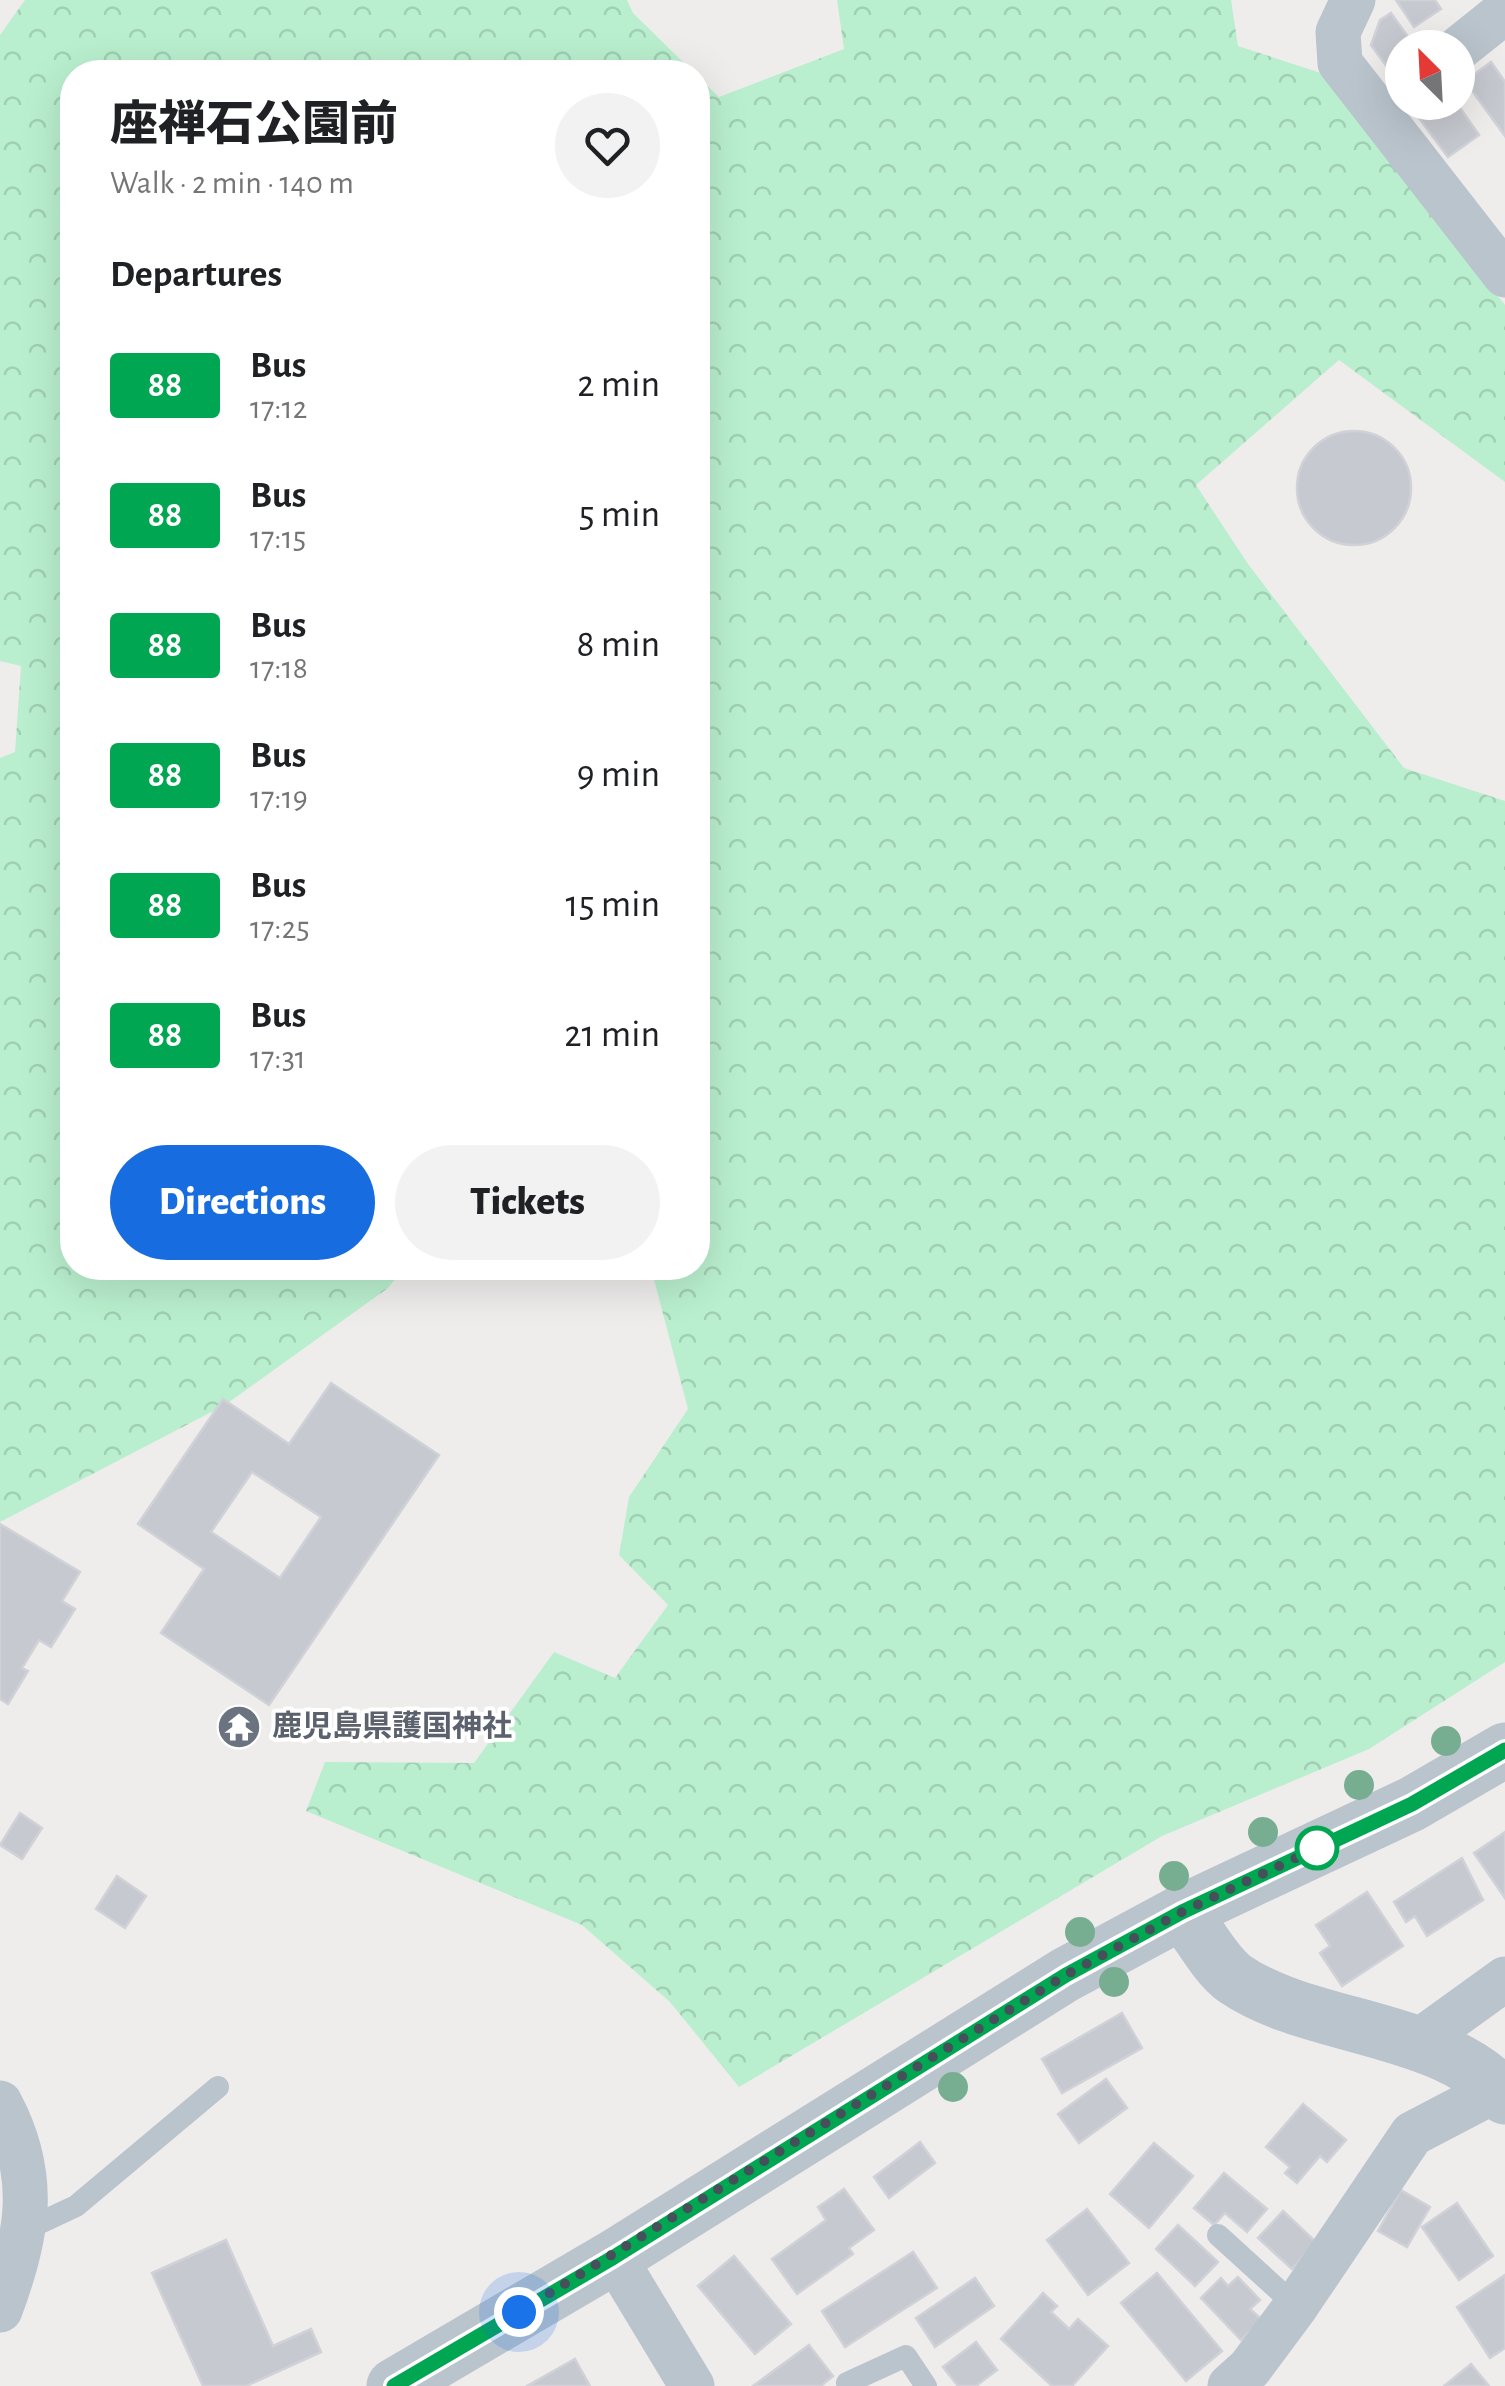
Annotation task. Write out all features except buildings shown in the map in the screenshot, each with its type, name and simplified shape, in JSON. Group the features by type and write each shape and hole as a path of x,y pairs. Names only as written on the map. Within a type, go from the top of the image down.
{"street":[{"path":"1353,0 1338,32 1340,63 1385,99"},
{"path":"1475,35 1502,12"},
{"path":"1402,120 1499,255"},
{"path":"394,2386 614,2257 956,2040 1182,1912 1412,1804 1505,1750"},
{"path":"1182,1912 1234,1978 1289,2002 1415,2044 1458,2063 1502,2093"},
{"path":"1415,2044 1505,1979"},
{"path":"1230,2386 1250,2368 1296,2306 1412,2134 1502,2093"},
{"path":"0,2103 20,2149 27,2229 0,2310"},
{"path":"614,2257 692,2386"}],"lane":[{"path":"27,2229 76,2206 218,2086"},
{"path":"1218,2236 1296,2306"},
{"path":"847,2384 906,2356 926,2386"}],"green space":[{"path":"25,0 627,0 633,13 681,60 60,60 60,1280 394,1280 225,1405 0,1522 0,758 15,752 21,666 0,661 0,35"},
{"path":"837,0 1231,0 1238,46 1327,75 1505,305 1505,482 1339,360 1196,485 1248,564 1404,768 1505,801 1505,1662 1369,1749 1162,1836 739,2087 670,2002 582,1925 306,1811 325,1762 474,1763 554,1652 615,1678 668,1605 619,1555 629,1497 688,1409 654,1280 710,1280 710,88 719,97 844,49"}],"bus line":[{"name":"88","path":"394,2386 614,2257 1066,1975 1182,1912 1412,1804 1505,1750"}],"place":[{"name":"鹿児島県護国神社","path":"239,1727"}],"route":[{"path":"519,2312 614,2257 1066,1975 1182,1912 1317,1848"}]}
